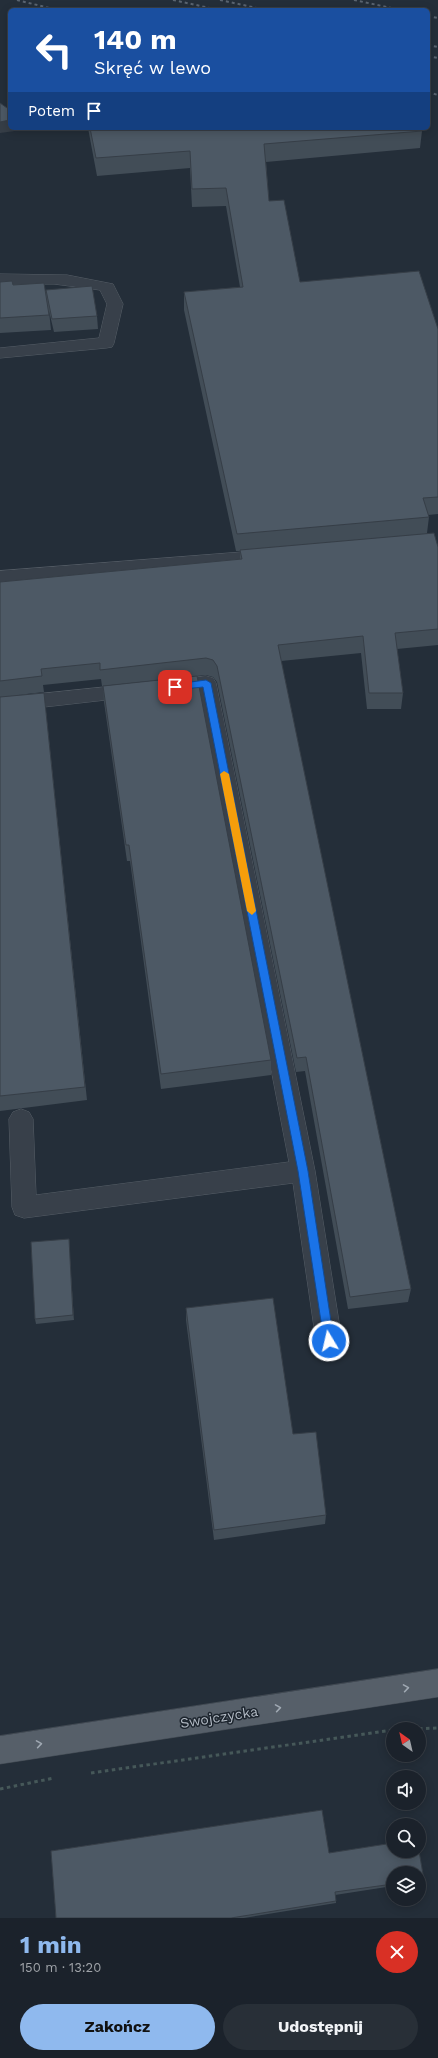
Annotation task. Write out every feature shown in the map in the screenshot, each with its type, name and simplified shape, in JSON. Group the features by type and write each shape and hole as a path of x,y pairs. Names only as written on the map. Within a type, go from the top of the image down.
{"main road":[{"name":"Swojczycka","path":"0,1750 438,1682"}],"lane":[{"path":"0,279 31,278 86,281 107,287 115,304 106,343 0,353"},
{"path":"0,578 77,573 289,554"},
{"path":"0,705 206,683 303,1171 329,1341"},
{"path":"21,1119 24,1207 303,1171"}],"path":[{"path":"426,1728 438,1728"},
{"path":"86,1774 386,1731"},
{"path":"0,1789 56,1778"}],"building":[{"path":"0,103 8,109 8,120 0,122"},
{"path":"90,130 422,130 264,144 269,201 284,200 300,282 419,271 438,329 438,497 423,498 429,517 237,534 184,292 243,287 226,188 192,189 190,151 96,158"},
{"path":"12,281 13,285 44,283 49,315 0,318 0,282"},
{"path":"92,286 97,316 52,319 46,290"},
{"path":"434,533 438,547 438,629 395,633 403,693 369,693 363,636 278,645 411,1289 350,1297 306,1057 297,1058 217,666 213,660 206,658 100,670 100,663 41,669 42,676 0,681 0,582 242,559 240,550"},
{"path":"197,676 271,1060 161,1074 129,845 126,845 103,686"},
{"path":"44,693 85,1087 0,1096 0,697"},
{"path":"69,1239 73,1315 35,1319 31,1242"},
{"path":"273,1298 293,1434 316,1432 326,1515 214,1530 186,1308"},
{"path":"322,1810 329,1853 386,1844 386,1858 420,1858 422,1866 386,1866 386,1885 335,1892 336,1901 231,1918 56,1918 51,1851"}],"railway":[{"path":"17,0 49,8"},
{"path":"173,0 210,8"},
{"path":"220,0 257,8"},
{"path":"354,0 392,8"},
{"path":"430,16 438,18"},
{"path":"430,45 438,47"},
{"path":"430,56 438,58"},
{"path":"430,93 438,95"}],"slow traffic":[{"path":"224,774 252,911"}],"route":[{"path":"175,687 206,683 303,1171 329,1341"}]}
